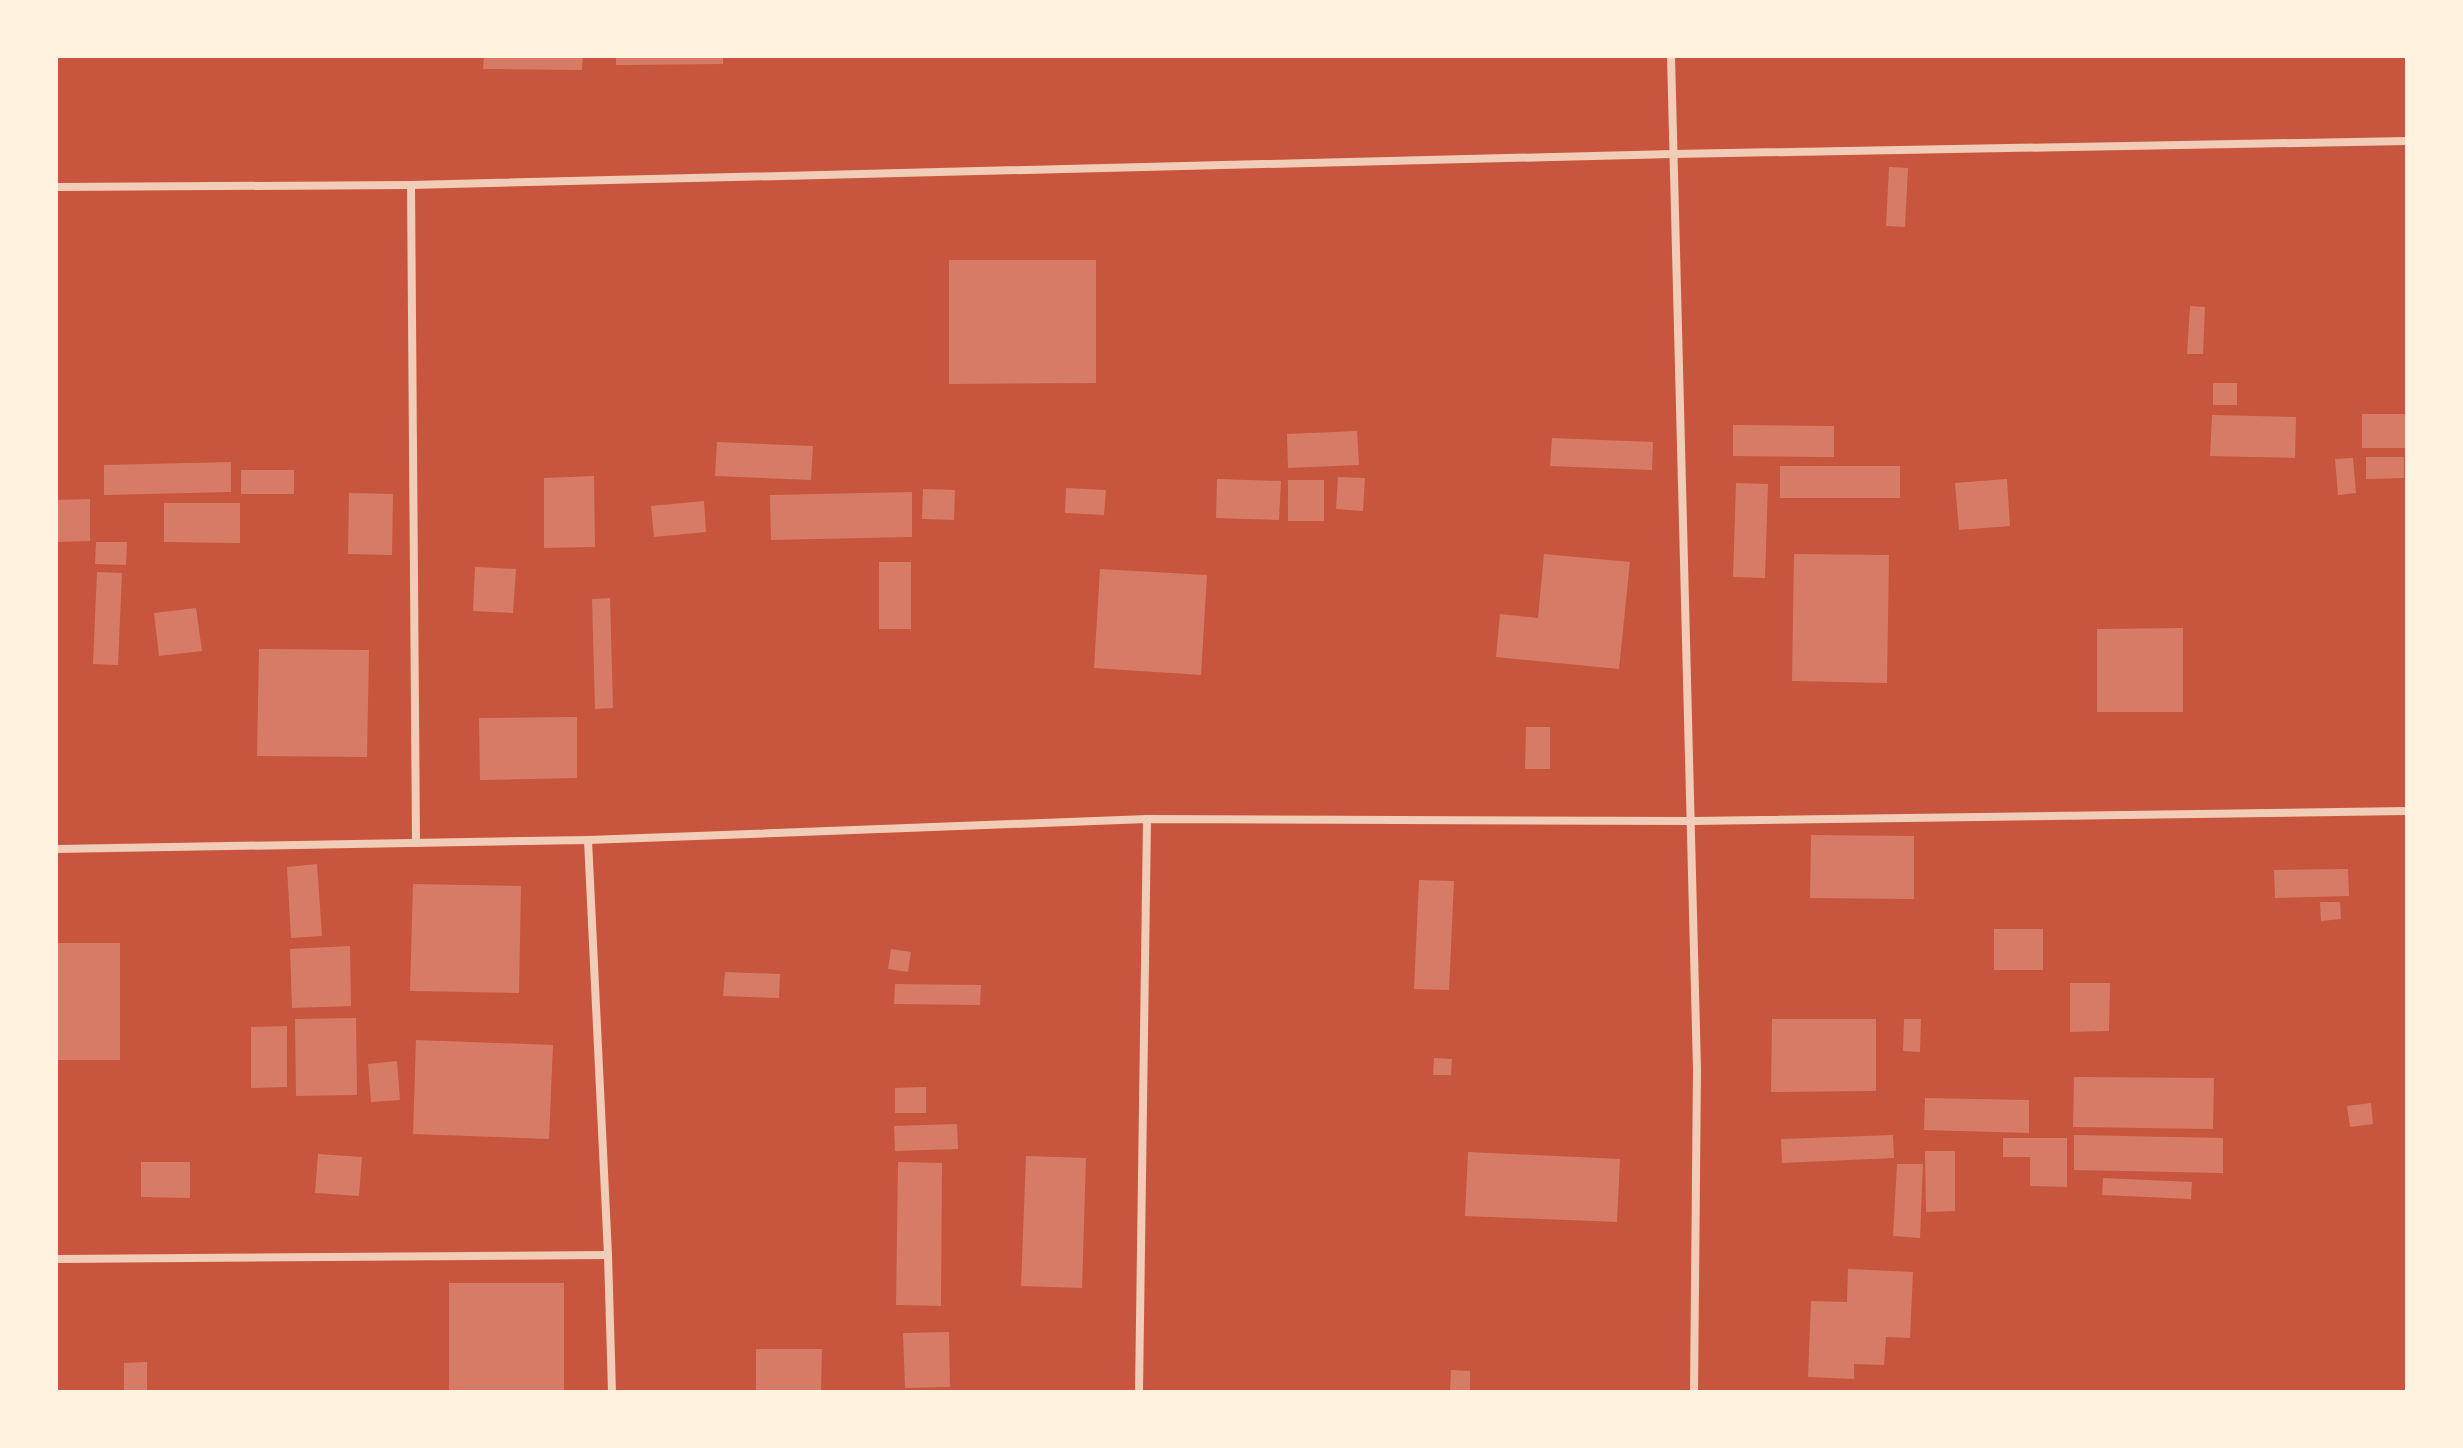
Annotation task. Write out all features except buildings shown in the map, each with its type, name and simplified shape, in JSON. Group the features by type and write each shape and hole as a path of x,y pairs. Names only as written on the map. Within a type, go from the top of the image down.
{"street":[{"path":"1671,56 1697,1069 1694,1392"},
{"path":"56,187 411,185 1673,154 2407,141"},
{"path":"411,185 416,843"},
{"path":"56,849 588,840 1147,819 1692,821 2407,811"},
{"path":"1139,1392 1147,819"},
{"path":"588,840 612,1392"},
{"path":"56,1259 608,1255"}]}
